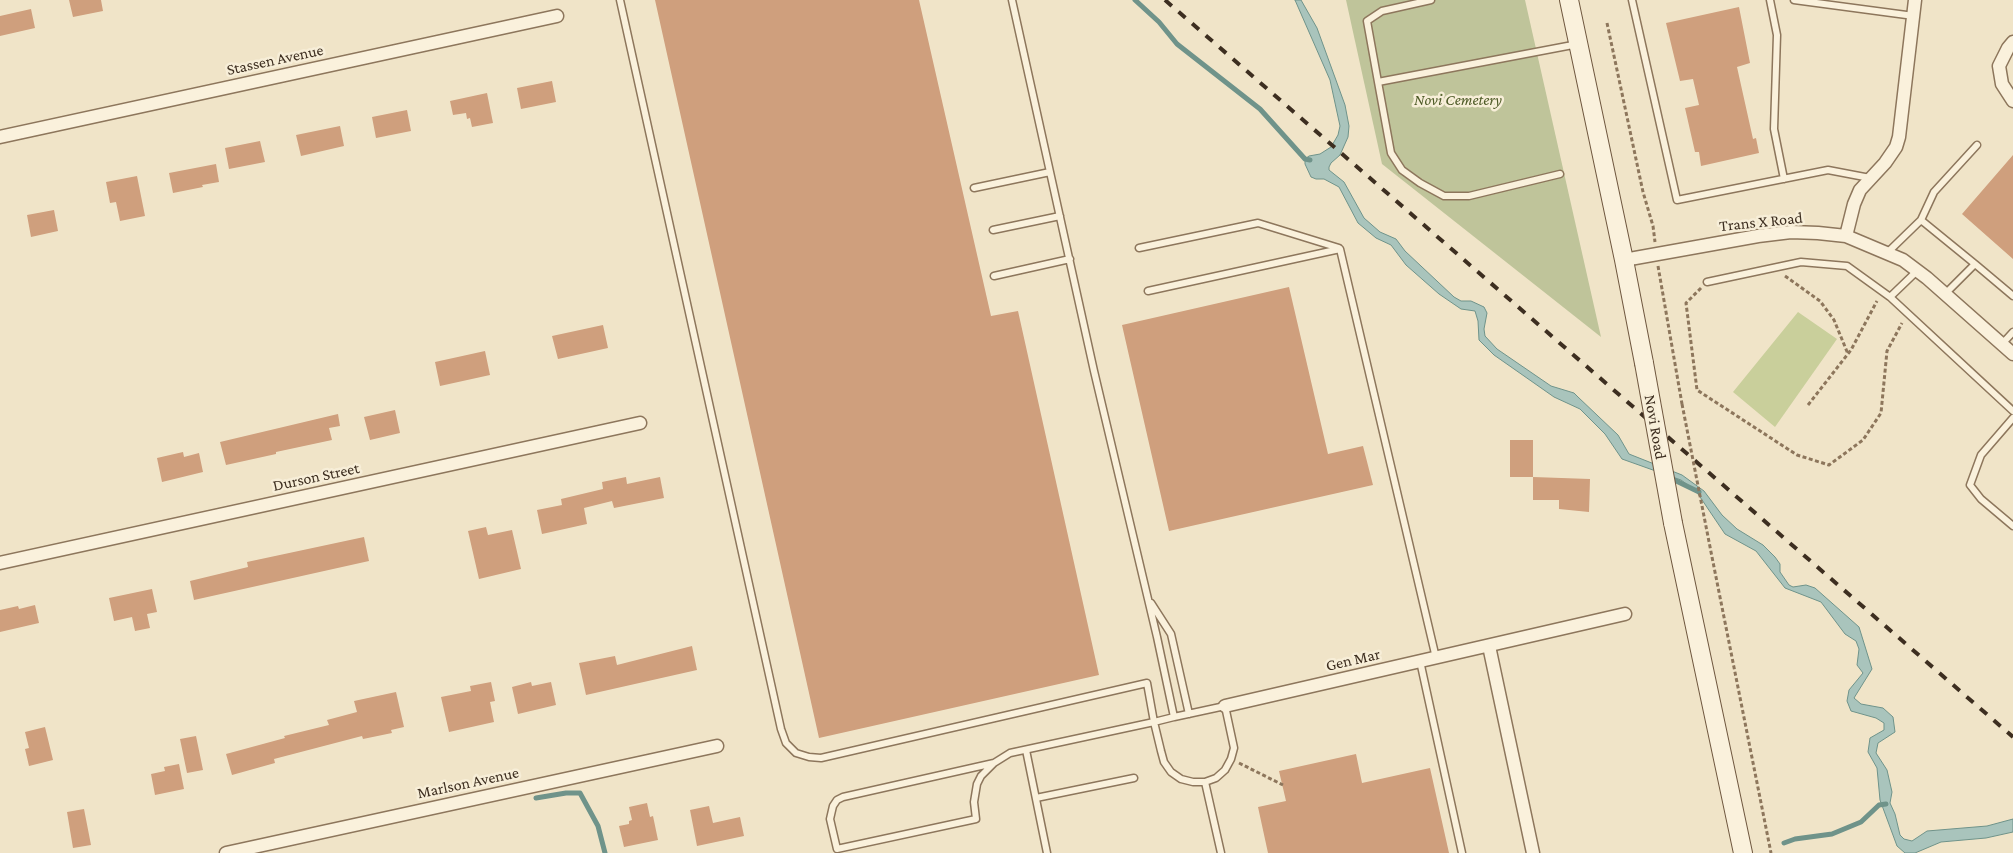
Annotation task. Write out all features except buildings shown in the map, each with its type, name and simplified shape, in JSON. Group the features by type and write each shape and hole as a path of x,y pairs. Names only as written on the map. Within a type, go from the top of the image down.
{"main road":[{"name":"Novi Road","path":"1569,0 1624,260 1673,523 1743,853"}],"street":[{"path":"1846,236 1854,204 1860,190 1892,155 1899,136 1916,0"},
{"name":"Stassen Avenue","path":"0,137 557,16"},
{"path":"2013,42 1999,66 2002,84 2013,101"},
{"name":"Trans X Road","path":"1624,260 1742,238 1791,232 1846,236 1903,260 2013,354"},
{"name":"Durson Street","path":"0,563 640,423"},
{"name":"Gen Mar","path":"1225,706 1625,614"},
{"path":"1488,646 1533,853"},
{"name":"Marlson Avenue","path":"226,853 716,746"}],"lane":[{"path":"620,0 781,729 786,743 796,752 808,757 821,758 1147,683 1154,722 1164,762 1171,772 1187,781 1205,782 1216,778 1225,770 1234,748 1225,706 1154,722 1026,750 1010,753 987,768 977,784 974,802 976,819 835,851 830,819 833,806 837,800 994,763"},
{"path":"1012,0 1174,717"},
{"path":"1432,0 1382,11 1367,21 1390,153 1402,170 1420,184 1444,196 1469,196 1560,174"},
{"path":"1632,0 1676,200 1828,170 1870,178"},
{"path":"1770,0 1777,35 1774,129 1784,179"},
{"path":"1794,0 1914,16"},
{"path":"1378,82 1579,44"},
{"path":"1887,253 1921,220 1934,192 1976,145"},
{"path":"974,188 1050,172"},
{"path":"993,230 1060,216"},
{"path":"1921,220 2013,296"},
{"path":"1139,248 1258,223 1340,249"},
{"path":"1148,290 1340,249"},
{"path":"1340,249 1436,658"},
{"path":"994,276 1070,259"},
{"path":"1707,282 1801,262 1847,266 1890,297 2013,411"},
{"path":"1945,294 1975,264"},
{"path":"1890,297 1917,271"},
{"path":"2002,344 2013,332"},
{"path":"2013,418 1981,455 1970,486 1981,499 2013,526"},
{"path":"1148,598 1171,634 1189,714"},
{"path":"1420,662 1462,853"},
{"path":"1026,750 1047,853"},
{"path":"1036,798 1134,778"},
{"path":"1205,782 1221,853"}],"path":[{"path":"1607,23 1643,192 1653,226 1682,404 1771,853"},
{"path":"1775,268 1820,301 1834,320 1848,354"},
{"path":"1707,282 1686,303 1697,390 1797,455 1828,465 1863,440 1881,412 1886,351 1908,313"},
{"path":"1808,405 1848,354 1876,301 1890,297"},
{"path":"1231,759 1283,786"}],"green space":[{"name":"Novi Cemetery","path":"1346,0 1525,0 1601,337 1382,164"},
{"path":"1798,312 1837,339 1775,427 1733,392"}],"water":[{"path":"1295,0 1301,0 1317,28 1345,105 1349,126 1348,137 1340,155 1331,163 1329,170 1344,182 1364,218 1380,232 1396,239 1405,251 1454,297 1461,301 1471,301 1484,307 1487,313 1484,329 1485,336 1497,349 1551,386 1574,393 1618,435 1629,454 1682,475 1704,491 1722,515 1737,529 1763,545 1775,557 1780,564 1780,572 1789,585 1793,587 1806,585 1815,588 1859,627 1872,669 1854,698 1861,704 1883,708 1893,717 1895,732 1878,743 1876,753 1887,770 1892,792 1890,803 1900,835 1904,839 1912,841 1927,831 1987,826 2013,819 2013,832 1986,838 1941,842 1915,853 1905,853 1897,846 1880,800 1877,768 1868,752 1870,738 1884,730 1884,723 1876,718 1851,711 1847,701 1849,690 1863,673 1857,665 1859,649 1856,641 1845,634 1821,602 1785,588 1756,551 1725,534 1696,491 1681,480 1622,459 1605,434 1580,409 1554,397 1494,355 1479,340 1478,321 1475,311 1461,309 1439,294 1406,265 1391,245 1376,238 1358,223 1339,187 1324,179 1311,177 1305,164 1305,159 1309,156 1320,154 1331,147 1338,135 1340,126 1330,80"}],"waterway":[{"path":"1135,0 1159,22 1177,44 1260,109 1305,159 1310,160"},
{"path":"1668,477 1699,492"},
{"path":"536,798 566,793 580,793 598,826 605,853"},
{"path":"1784,843 1795,839 1832,834 1861,822 1879,805 1886,804"}],"railway":[{"path":"1165,0 2013,737"}]}
